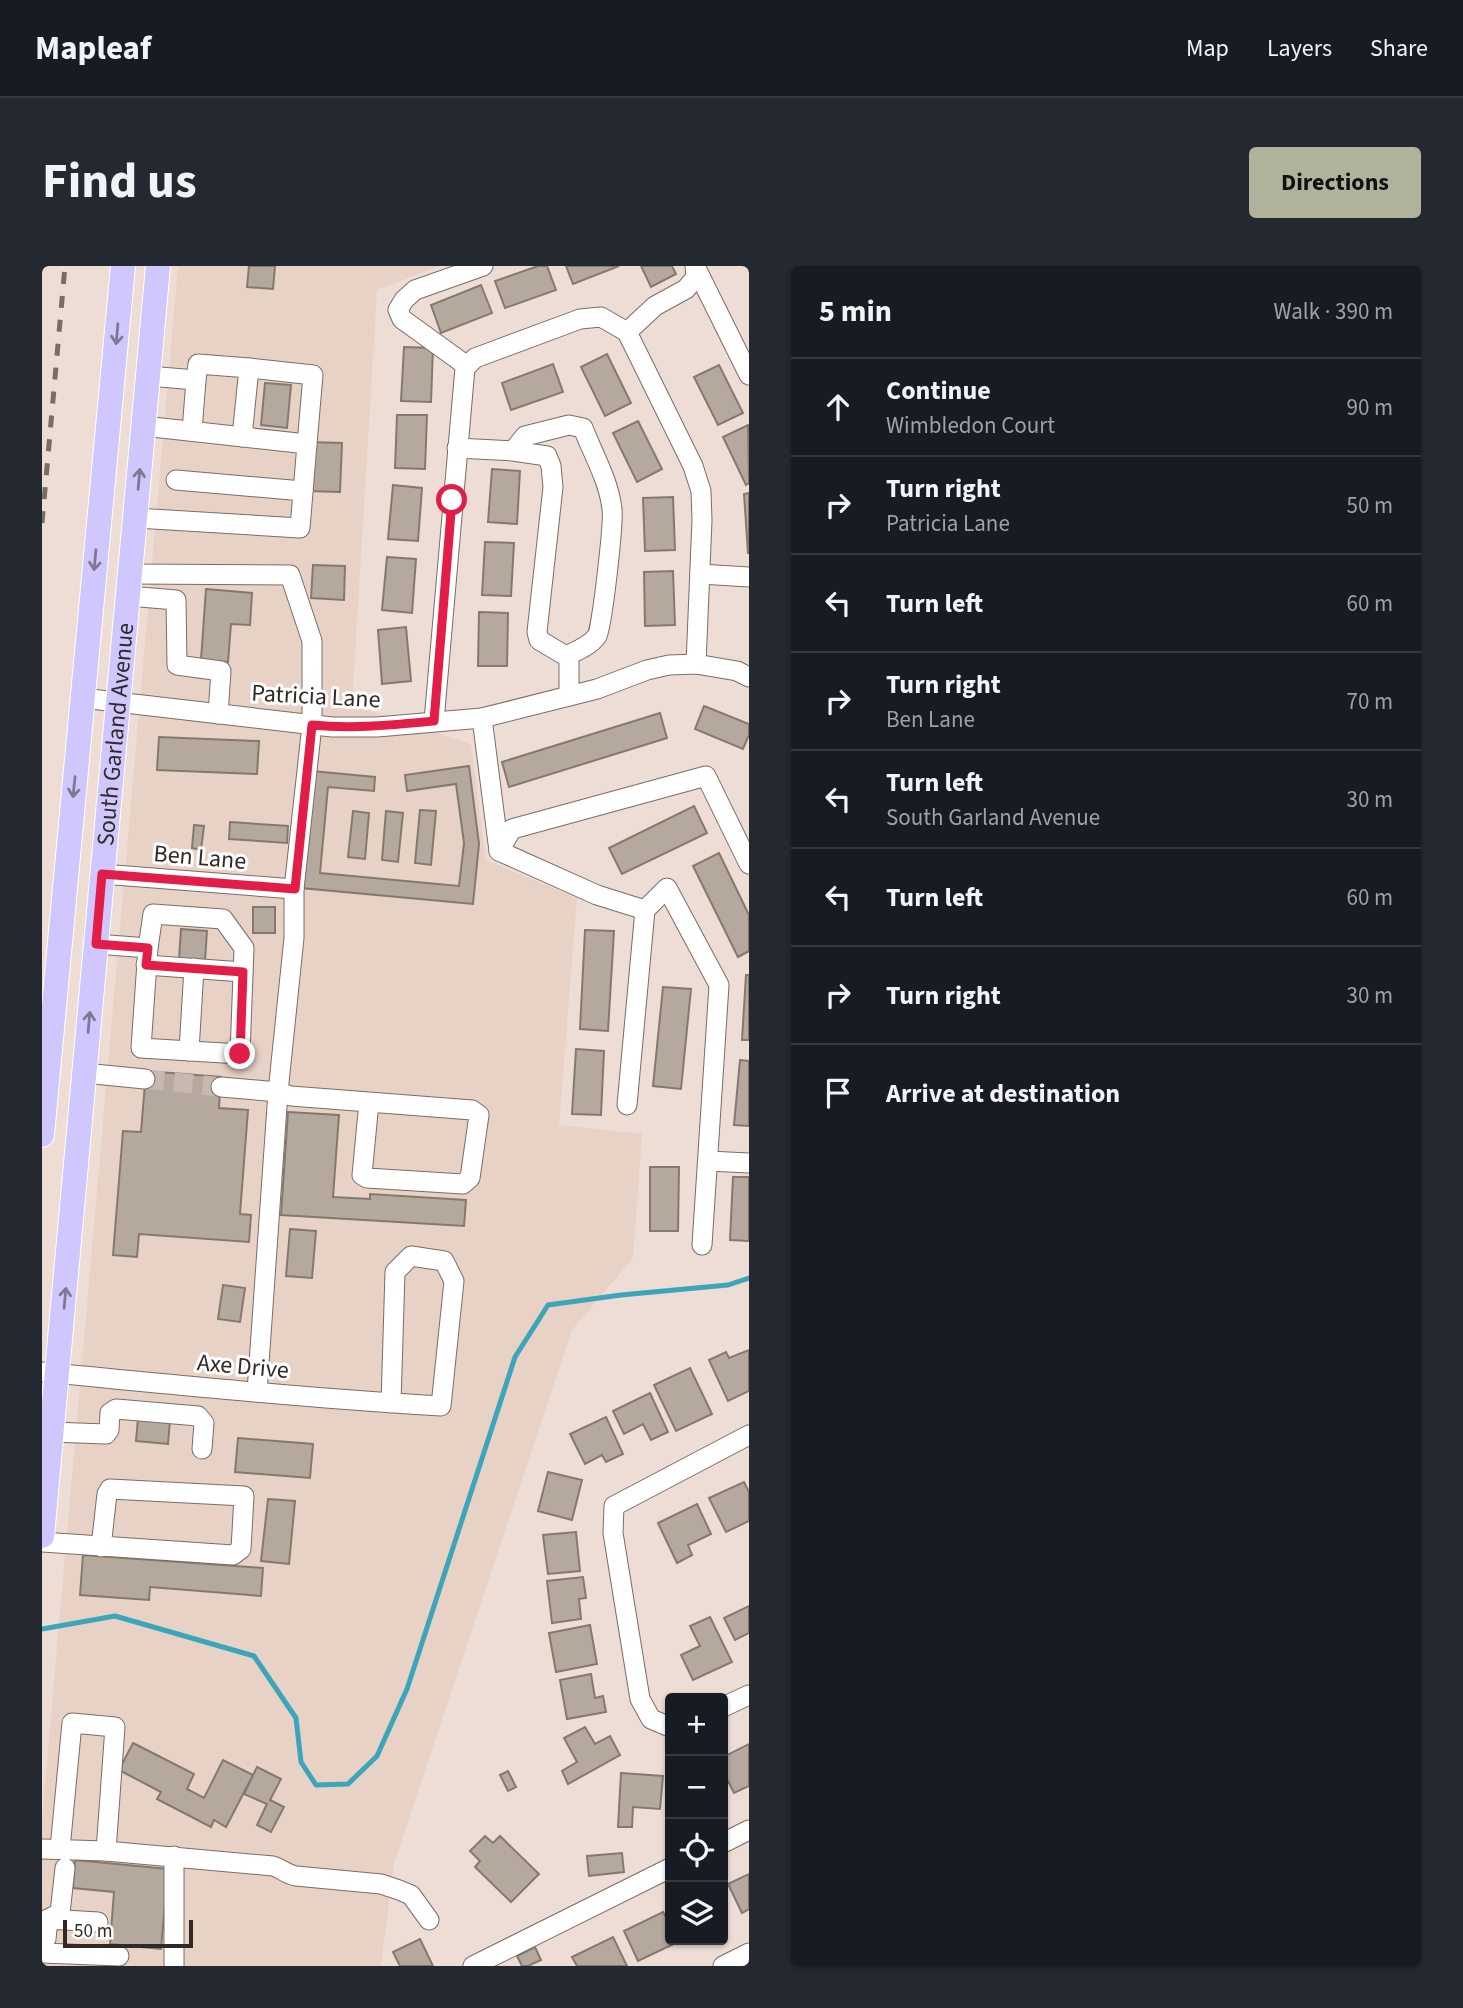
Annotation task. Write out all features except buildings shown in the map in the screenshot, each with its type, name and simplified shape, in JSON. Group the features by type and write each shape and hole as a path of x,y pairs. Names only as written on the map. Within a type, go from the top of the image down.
{"main road":[{"name":"South Garland Avenue","path":"42,1135 123,266"},
{"name":"South Garland Avenue","path":"42,1536 51,1432 49,1373 52,1327 85,1073 158,266"}],"street":[{"path":"467,366 402,319 398,310 415,290 483,266"},
{"path":"627,332 655,306 692,284 696,277 696,268"},
{"path":"696,268 749,375"},
{"path":"434,721 465,368 475,358 580,319 601,317 627,332 693,466 701,491 702,520 696,664"},
{"path":"136,518 300,528 313,374 198,364 192,431"},
{"path":"242,437 249,368"},
{"path":"148,376 196,380"},
{"path":"457,448 547,456 553,487 537,632 539,640 566,656 586,646 599,634 612,510 607,486 583,428 569,425 525,436 513,451"},
{"path":"143,426 307,444"},
{"path":"176,480 303,491"},
{"path":"129,585 290,575 312,641 312,725 278,1092 257,1392"},
{"path":"700,575 749,577"},
{"path":"129,585 176,600 177,665 221,671 218,714"},
{"path":"569,654 569,696"},
{"name":"Patricia Lane","path":"82,698 332,727 377,727 482,718 597,689 647,670 669,665 696,664 737,671 749,677"},
{"path":"482,718 499,851"},
{"path":"499,851 512,829 706,776 749,863"},
{"path":"499,851 597,894 645,910"},
{"name":"Ben Lane","path":"102,874 295,889"},
{"path":"627,1105 645,910 667,888 719,985 702,1244"},
{"path":"153,914 223,919 244,948 243,972 240,1054 141,1048 147,957 153,914"},
{"path":"96,944 194,968 243,972"},
{"path":"189,1051 194,968"},
{"path":"85,1073 145,1079"},
{"path":"221,1087 278,1092 291,1096 369,1102 472,1110 478,1115 470,1178 463,1184 367,1178 362,1175 369,1102"},
{"path":"708,1161 749,1163"},
{"name":"Axe Drive","path":"49,1373 257,1392 391,1403 441,1406 454,1281 444,1261 411,1256 396,1272 391,1403"},
{"path":"51,1432 106,1434 109,1430 110,1413 116,1409 198,1416 204,1423 202,1449"},
{"path":"665,1725 651,1719 640,1699 613,1533 614,1506 749,1435"},
{"path":"42,1542 102,1547 233,1555 240,1549 244,1496 110,1489 107,1494 102,1547"},
{"path":"728,1705 749,1695"},
{"path":"48,1919 60,1913 56,1855 72,1723 115,1727 106,1851"},
{"path":"728,1840 749,1830"},
{"path":"56,1855 106,1851 174,1856 273,1866 281,1868 286,1874 296,1876 381,1884 411,1895 429,1920"},
{"path":"174,1856 174,1966"},
{"path":"473,1965 665,1870"},
{"path":"48,1919 98,1923"},
{"path":"42,1938 46,1939 48,1919"},
{"path":"42,1953 119,1956"},
{"path":"726,1965 749,1953"}],"shaded area":[{"path":"178,266 440,266 377,290 352,705 471,744 486,860 577,898 559,1125 642,1134 633,1258 572,1330 394,1864 381,1966 42,1966 42,1819"}],"waterway":[{"path":"42,1629 115,1616 254,1656 296,1718 301,1762 316,1785 348,1784 377,1756 407,1689 515,1357 548,1305 728,1285 749,1278"}],"tunnel":[{"path":"145,1079 221,1087"}],"railway":[{"path":"42,523 65,266"}],"route":[{"path":"240,1054 243,972 146,965 148,948 96,944 102,874 295,889 312,725 377,727 434,721 452,500"}]}
